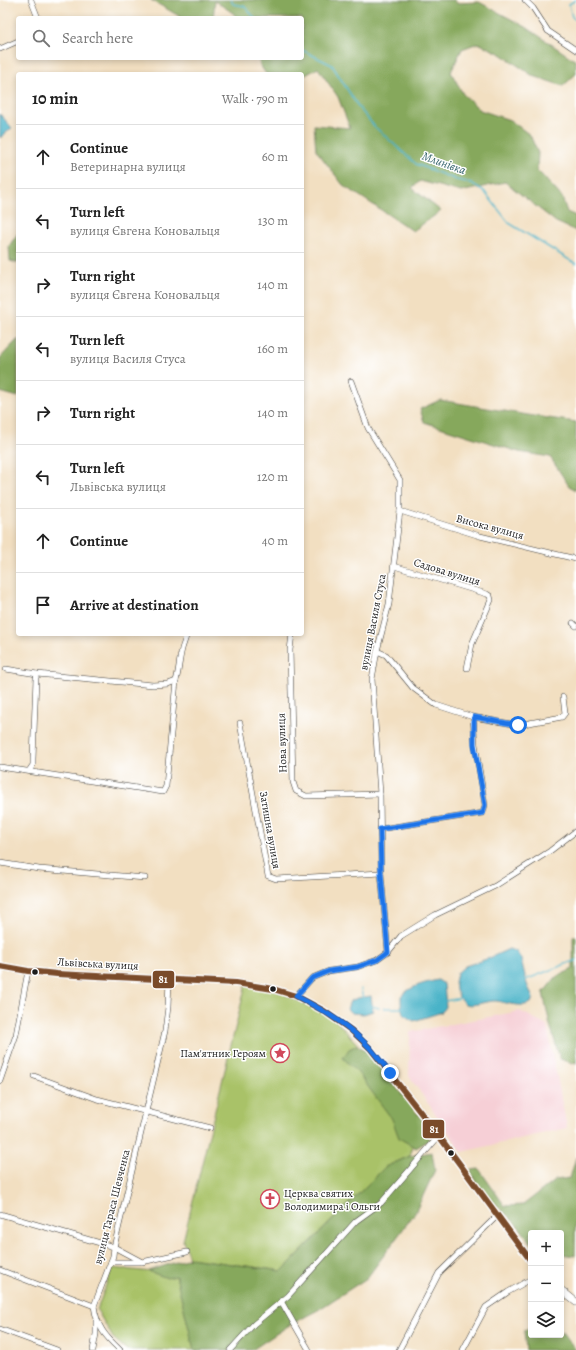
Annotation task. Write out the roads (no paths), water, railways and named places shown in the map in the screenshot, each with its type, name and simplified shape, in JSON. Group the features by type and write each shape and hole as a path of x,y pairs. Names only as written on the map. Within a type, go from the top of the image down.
{"main road":[{"name":"Львівська вулиця","path":"0,966 28,971 236,983 273,988 296,996 336,1018 370,1048 439,1136 528,1257"},
{"path":"564,1292 576,1302"}],"street":[{"path":"31,0 37,16"},
{"path":"525,0 533,8 548,31 576,50"},
{"path":"0,49 16,42"},
{"name":"вулиця Василя Стуса","path":"351,381 368,428 400,480 400,510 389,604 377,650 372,680 380,794 381,873 388,952"},
{"name":"Висока вулиця","path":"400,510 480,536 576,559"},
{"name":"Садова вулиця","path":"394,566 490,596 491,600 472,644 468,668"},
{"path":"0,767 163,792 166,786 176,681 186,636"},
{"name":"Нова вулиця","path":"292,636 290,650 293,782 296,791 306,796 380,794"},
{"path":"377,650 386,655 413,688 436,705 474,717 518,725 562,717 565,713 563,697"},
{"path":"6,669 37,674 153,685 168,684 176,681"},
{"path":"28,772 33,765 37,674"},
{"path":"380,829 483,813 485,805 474,744 474,717"},
{"name":"Затишна вулиця","path":"240,723 268,876 276,879 381,873"},
{"path":"296,996 312,978 329,971 357,967 377,960 388,952 401,936 435,915 495,886 550,851 576,832"},
{"path":"0,863 39,869 144,878"},
{"path":"0,1081 16,1035 28,971"},
{"name":"вулиця Тараса Шевченка","path":"94,1306 111,1262 165,1031 169,979"},
{"path":"34,1076 97,1099 210,1128"},
{"path":"230,1350 254,1324 288,1296 356,1221 381,1203 439,1136"},
{"path":"0,1214 114,1247 142,1262"},
{"path":"399,1350 439,1273 498,1215"},
{"path":"111,1262 142,1262 187,1252"},
{"path":"0,1270 94,1306 96,1334 93,1350"},
{"path":"463,1350 486,1307 528,1281"},
{"path":"281,1301 309,1350"},
{"path":"96,1319 108,1339 120,1350"},
{"path":"0,1329 57,1350"}],"water":[{"path":"0,114 12,128 0,138"},
{"path":"509,949 516,951 521,959 527,984 533,998 531,1003 519,1005 493,1001 473,1005 465,1004 460,999 456,990 455,982 457,973 465,966 487,959"},
{"path":"438,980 444,984 446,1007 442,1012 414,1021 406,1017 402,1008 401,996 413,987"},
{"path":"371,996 373,1011 364,1014 351,1013 347,1009 350,1001"}],"waterway":[{"name":"Млинівка","path":"231,0 233,4 244,6 253,16"},
{"name":"Млинівка","path":"576,0 569,4 572,17 576,20"},
{"name":"Млинівка","path":"304,51 332,65 359,108 375,127 416,164 457,180 471,183 484,191 509,223 576,264"},
{"path":"525,980 576,960"},
{"path":"361,989 363,999"},
{"path":"445,1001 461,998"},
{"path":"372,1006 379,1008"},
{"path":"384,1008 402,1008"}],"place":[{"name":"Пам'ятник Героям","path":"280,1053"},
{"name":"Церква святих Володимира і Ольги","path":"270,1199"}]}
